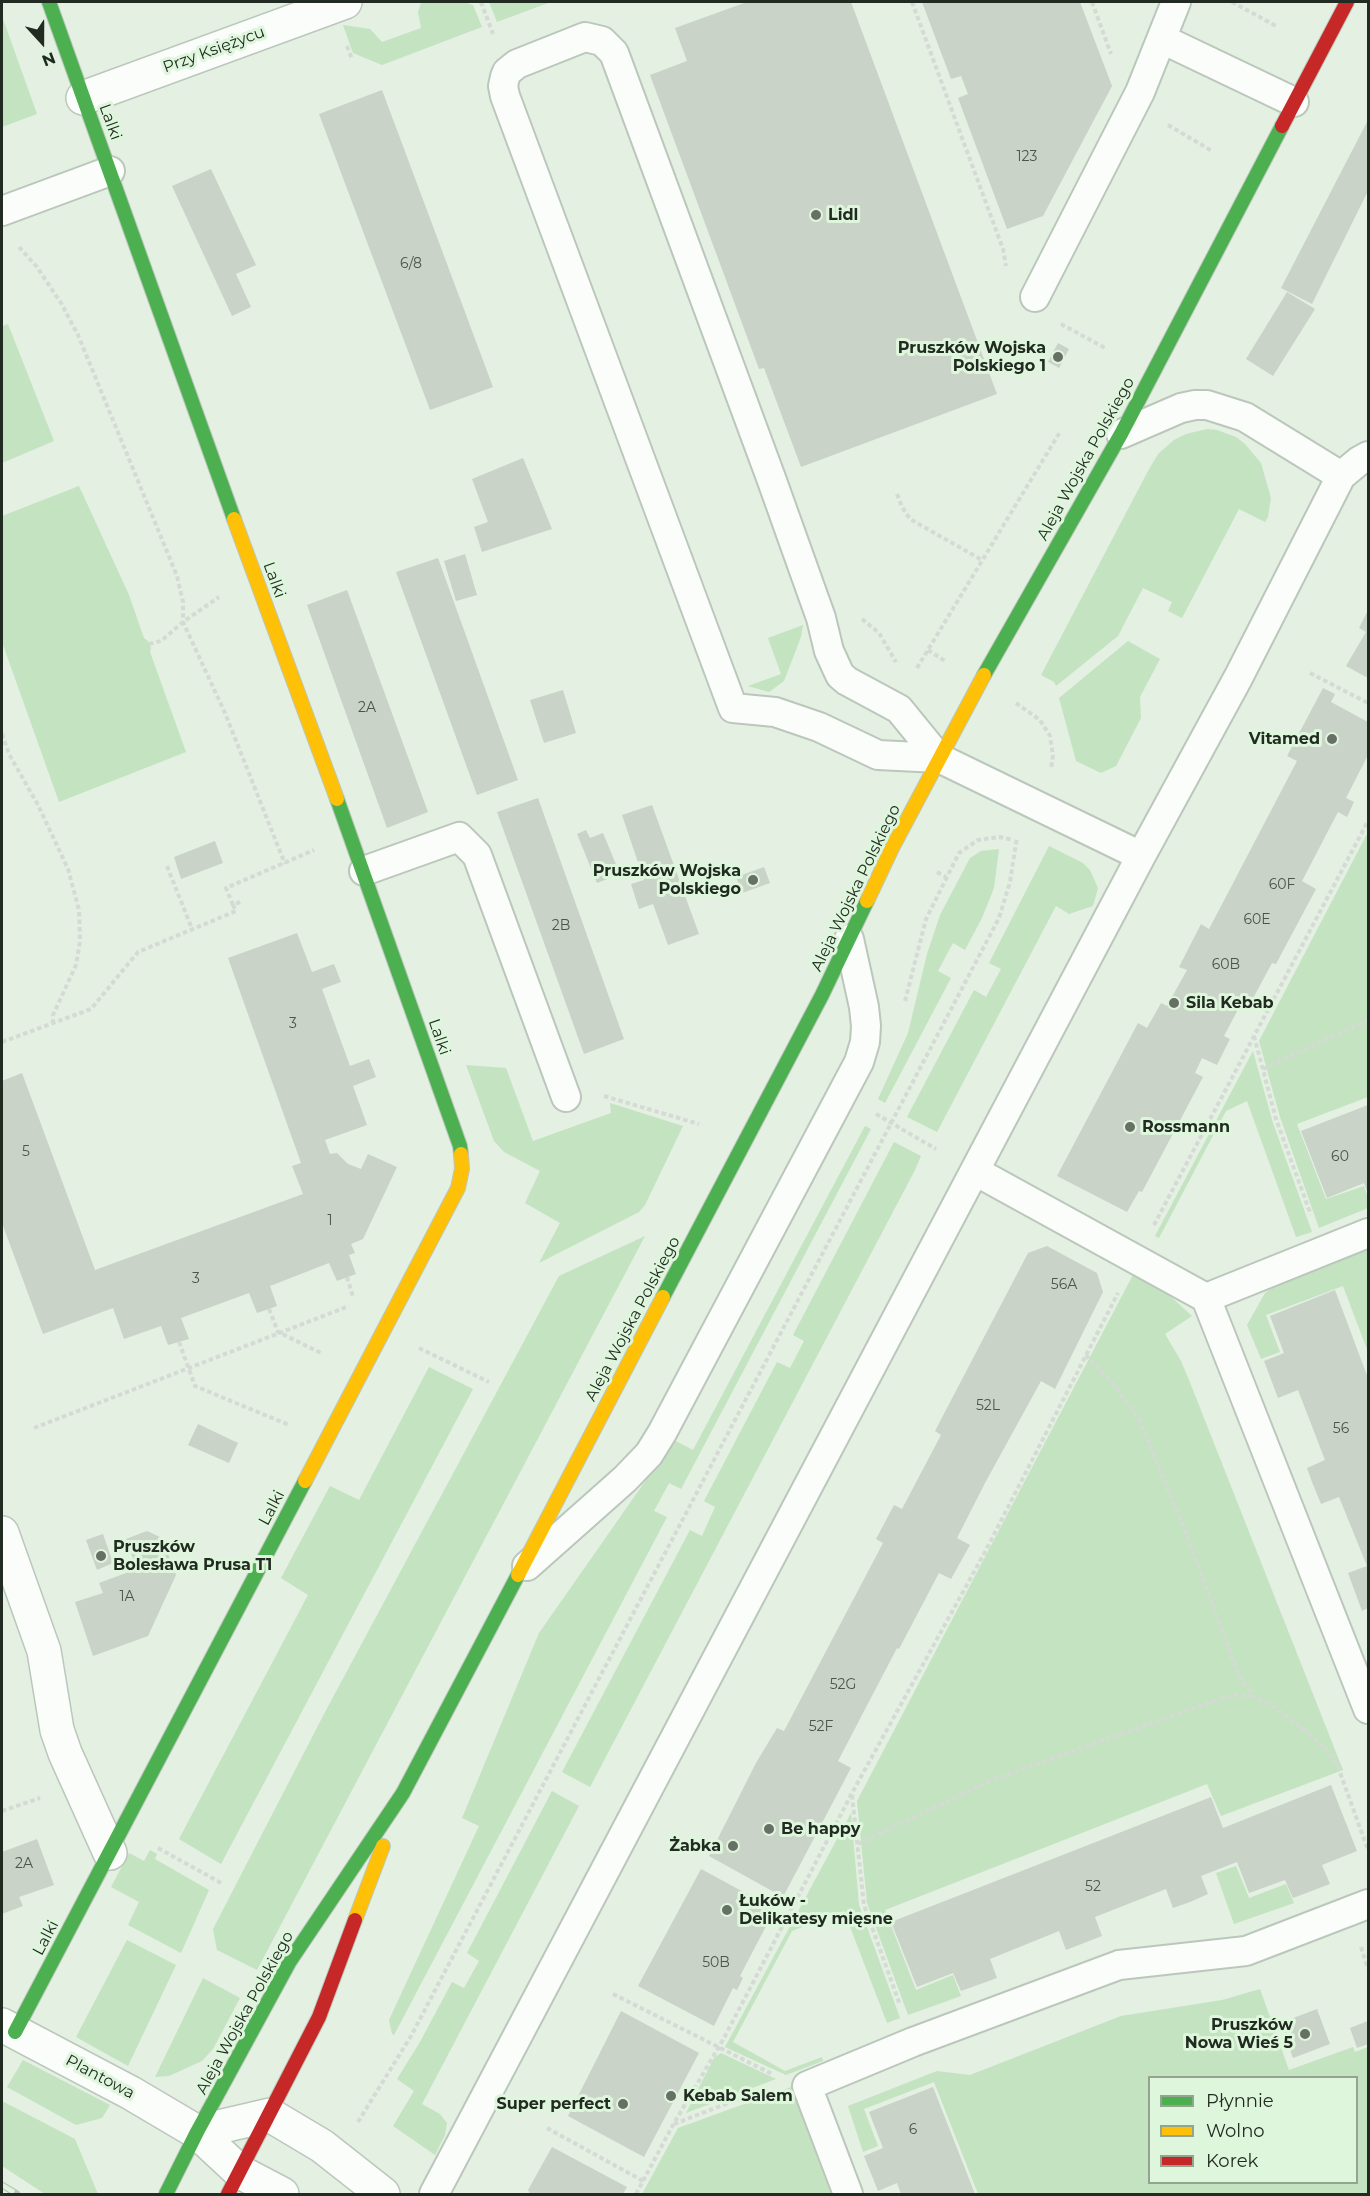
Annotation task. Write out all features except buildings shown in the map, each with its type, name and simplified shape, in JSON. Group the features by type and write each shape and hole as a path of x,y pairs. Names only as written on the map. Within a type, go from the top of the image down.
{"main road":[{"name":"Lalki","path":"8,2029 117,1841 458,1188 462,1169 460,1146 364,871 261,593 49,2"},
{"name":"Aleja Wojska Polskiego","path":"166,2194 290,1961 403,1793 816,1006 892,848 939,758 980,681 1121,434 1347,2"},
{"name":"Aleja Wojska Polskiego","path":"234,2183 319,2017 403,1793"}],"street":[{"name":"Przy Księżycu","path":"83,98 345,2"},
{"path":"2,1533 44,1651 57,1730 65,1752 117,1841"},
{"name":"Plantowa","path":"8,2029 131,2093 197,2132 234,2183 282,2194"},
{"path":"197,2132 270,2115 322,2146 383,2194"}],"lane":[{"path":"1035,297 1140,92 1176,2"},
{"path":"939,758 899,709 840,675 829,651 823,625 771,478 614,53 602,41 585,38 517,64 504,77 505,96 590,330 733,708 775,712 819,727 878,755 939,758 1141,856"},
{"path":"1162,39 1294,102"},
{"path":"2,211 110,171"},
{"path":"1121,434 1181,408 1207,405 1245,417 1341,476"},
{"path":"434,2194 1141,856 1238,678 1341,476 1359,460 1368,456"},
{"path":"364,871 459,837 477,855 566,1097"},
{"path":"516,1576 625,1479 649,1454 854,1072 863,1053 866,1026 864,1006 849,939"},
{"path":"975,1171 1206,1298 1368,1709"},
{"path":"1206,1298 1368,1233"},
{"path":"848,2194 795,2083 913,2042 1119,1965 1246,1951 1368,1904"}],"path":[{"path":"912,2 1003,249 1006,268"},
{"path":"1232,2 1278,27"},
{"path":"1167,125 1212,151"},
{"path":"13,240 37,267 61,303 78,335 177,576 183,602 183,622 225,713 285,864"},
{"path":"1057,321 1105,348"},
{"path":"917,668 1060,432"},
{"path":"897,494 910,519 982,560"},
{"path":"149,644 161,641 183,622 228,592"},
{"path":"823,625 850,613 857,615 879,633 899,666"},
{"path":"928,650 936,655"},
{"path":"1310,673 1368,703"},
{"path":"1025,708 1041,720 1052,741 1053,761 1048,777"},
{"path":"2,734 9,754 38,806 68,869 80,910 80,940 76,965 53,1015 53,1023"},
{"path":"636,2194 718,2048 852,1793 986,1552 1136,1258 1368,821"},
{"path":"356,2126 417,2026 999,918 1010,882 1018,832"},
{"path":"937,872 946,877 959,853 978,840 1000,837 1016,841"},
{"path":"2,1042 91,1009 138,952 236,911 226,888 317,848"},
{"path":"167,866 192,929"},
{"path":"232,905 242,901"},
{"path":"1263,1069 1368,1020"},
{"path":"1254,1036 1276,1119 1314,1223"},
{"path":"566,1097 603,1096 699,1124"},
{"path":"34,1428 355,1303 347,1277"},
{"path":"269,1309 278,1332 330,1357"},
{"path":"179,1342 195,1386 293,1426"},
{"path":"415,1345 489,1382"},
{"path":"1086,1355 1113,1384 1138,1417 1183,1525 1239,1676 1253,1696"},
{"path":"858,1845 992,1780 1235,1695 1253,1696 1274,1707 1326,1749 1337,1764 1368,1850"},
{"path":"852,1793 864,1905 913,2042"},
{"path":"2,1811 45,1796"},
{"path":"117,1841 223,1884"},
{"path":"613,1994 718,2048 795,2083"},
{"path":"673,2125 795,2083"},
{"path":"547,2128 644,2181"}],"green space":[{"path":"421,2 464,2 473,5 482,27 382,65 353,53 343,25 370,29 382,42 421,28 418,12"},
{"path":"489,2 551,2 497,22"},
{"path":"2,16 37,114 2,127"},
{"path":"8,324 54,441 2,463 2,326"},
{"path":"1207,429 1236,437 1261,463 1271,498 1268,517 1265,522 1239,509 1182,618 1168,611 1172,602 1143,588 1118,636 1056,686 1054,682 1041,675 1148,471 1158,454 1174,440 1186,434"},
{"path":"79,486 129,595 144,638 151,648 150,652 186,752 59,802 2,642 2,516"},
{"path":"803,625 801,637 784,681 769,692 748,686 781,674 768,638"},
{"path":"1128,641 1160,659 1140,697 1141,718 1116,766 1101,773 1076,761 1059,698"},
{"path":"1368,832 1368,1097 1297,1124 1326,1199 1364,1186 1368,1208 1319,1228 1280,1117 1259,1041"},
{"path":"1049,846 1083,863 1090,870 1098,888 1093,906 1069,914 1056,906 937,1132 907,1117 974,990 986,997 1001,969 989,963"},
{"path":"999,849 994,888 982,918 965,950 953,943 938,971 951,978 885,1103 878,1099 908,1033 927,954 940,915 970,858 981,851"},
{"path":"1253,1051 1273,1123 1312,1232 1296,1237 1247,1101 1226,1111 1159,1238 1155,1236"},
{"path":"466,1065 506,1068 533,1141 611,1113 610,1103 683,1126 645,1205 639,1212 539,1263 560,1223 525,1203 540,1171 504,1152 494,1141"},
{"path":"865,1126 871,1129 681,1489 669,1483 654,1511 667,1517 394,2035 392,2034 389,2020 479,1826 462,1818 539,1633 674,1440 693,1450"},
{"path":"894,1142 921,1156 915,1170 590,1787 562,1772 690,1530 702,1536 715,1507 704,1501 777,1362 790,1368 804,1341 793,1335"},
{"path":"645,1236 257,1970 217,1950 213,1929 324,1714 559,1276"},
{"path":"1368,1250 1368,1352 1343,1286 1266,1315 1280,1352 1261,1359 1247,1325 1265,1293 1276,1285"},
{"path":"1135,1271 1158,1285 1192,1316 1165,1334 1181,1361 1191,1385 1343,1770 1221,1816 1207,1784 885,1910 916,1990 953,1975 961,1996 908,2015 867,1903 857,1801"},
{"path":"429,1367 473,1389 221,1864 179,1839 308,1595 281,1578 330,1486 359,1500"},
{"path":"552,1791 579,1806 422,2104 440,2114 447,2123 445,2135 435,2155 393,2126 414,2091 397,2079 452,1982 464,1988 479,1961 467,1953"},
{"path":"851,1813 859,1905 900,2018 887,2023 844,1911 792,1931 733,2042 785,2071 822,2057 823,2061 786,2075 725,2047"},
{"path":"150,1850 157,1854 155,1859 209,1890 181,1953 128,1925 139,1902 111,1887 129,1853 144,1861"},
{"path":"1236,1866 1249,1898 1286,1884 1294,1903 1234,1924 1216,1873"},
{"path":"127,1940 176,1965 128,2066 76,2037"},
{"path":"203,1978 240,1998 213,2049 202,2061 169,2076 155,2077"},
{"path":"1260,1989 1289,2070 1353,2047 1355,2052 1368,2047 1368,2194 978,2194 934,2082 864,2109 878,2146 863,2152 848,2106 937,2071 970,2075 1121,2016 1222,2000"},
{"path":"721,2053 776,2079 686,2113 714,2058"},
{"path":"23,2060 110,2105 102,2118 76,2125 7,2087"},
{"path":"791,2087 831,2194 642,2194 678,2128"},
{"path":"2,2101 75,2139 98,2194 45,2194 2,2166"}],"railway":[{"path":"2,2185 17,2194"}],"traffic: fast":[{"path":"49,2 234,519"},
{"path":"984,675 1121,434 1282,126"},
{"path":"337,799 461,1154"},
{"path":"663,1297 822,995 867,901"},
{"path":"15,2032 305,1481"},
{"path":"166,2194 290,1961 403,1793 518,1575"}],"traffic: slow":[{"path":"234,519 337,799"},
{"path":"867,901 892,848 984,675"},
{"path":"305,1481 458,1188 462,1169 461,1154"},
{"path":"518,1575 663,1297"},
{"path":"355,1920 383,1846"}],"traffic: jam":[{"path":"1282,126 1347,2"},
{"path":"228,2194 319,2017 355,1920"}],"place":[{"name":"Lidl","path":"816,215"},
{"name":"Pruszków Wojska Polskiego 1","path":"1058,357"},
{"name":"Vitamed","path":"1332,739"},
{"name":"Pruszków Wojska Polskiego","path":"753,880"},
{"name":"Sila Kebab","path":"1174,1003"},
{"name":"Rossmann","path":"1130,1127"},
{"name":"Pruszków Bolesława Prusa T1","path":"101,1556"},
{"name":"Be happy","path":"769,1829"},
{"name":"Żabka","path":"733,1846"},
{"name":"Łuków - Delikatesy mięsne","path":"727,1910"},
{"name":"Pruszków Nowa Wieś 5","path":"1305,2034"},
{"name":"Kebab Salem","path":"671,2096"},
{"name":"Super perfect","path":"623,2104"}]}
